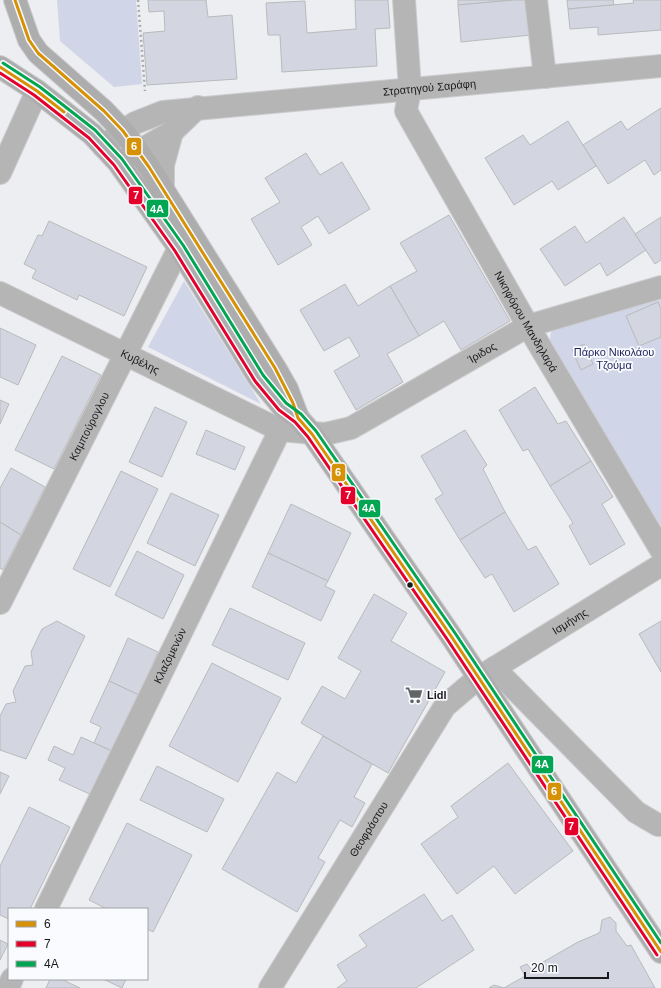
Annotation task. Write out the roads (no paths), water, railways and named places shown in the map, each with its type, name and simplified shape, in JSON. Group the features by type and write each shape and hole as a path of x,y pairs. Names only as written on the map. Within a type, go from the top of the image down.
{"main road":[{"path":"15,0 28,40 38,54 99,105 123,130 138,150 275,368 293,403 297,428"},
{"path":"0,67 37,91 92,134 118,162 179,248 260,378 283,407 451,636 486,673 661,952"}],"street":[{"name":"Νικηφόρου Μανδηλαρά","path":"404,0 410,89 406,111 528,326 661,550"},
{"path":"536,0 545,77"},
{"name":"Στρατηγού Σαράφη","path":"103,146 134,123 163,112 198,107 661,66"},
{"path":"0,173 37,91"},
{"path":"118,162 172,132 198,107"},
{"path":"163,188 163,165 172,132"},
{"name":"Καμπούρογλου","path":"0,604 179,248"},
{"name":"Ίριδος","path":"297,428 335,432 362,423 528,326 661,286"},
{"name":"Κυβέλης","path":"0,293 125,353 297,428"},
{"name":"Κλαζομενών","path":"47,908 297,428"},
{"name":"Ισμήνης","path":"486,673 661,565"},
{"path":"486,673 636,812 658,825 661,825"},
{"name":"Θεοφράστου","path":"270,988 445,706 486,673"}],"place":[{"name":"Lidl","path":"414,695"}],"park label":[{"name":"Πάρκο Νικολάου Τζούμα","path":"614,358"}]}
